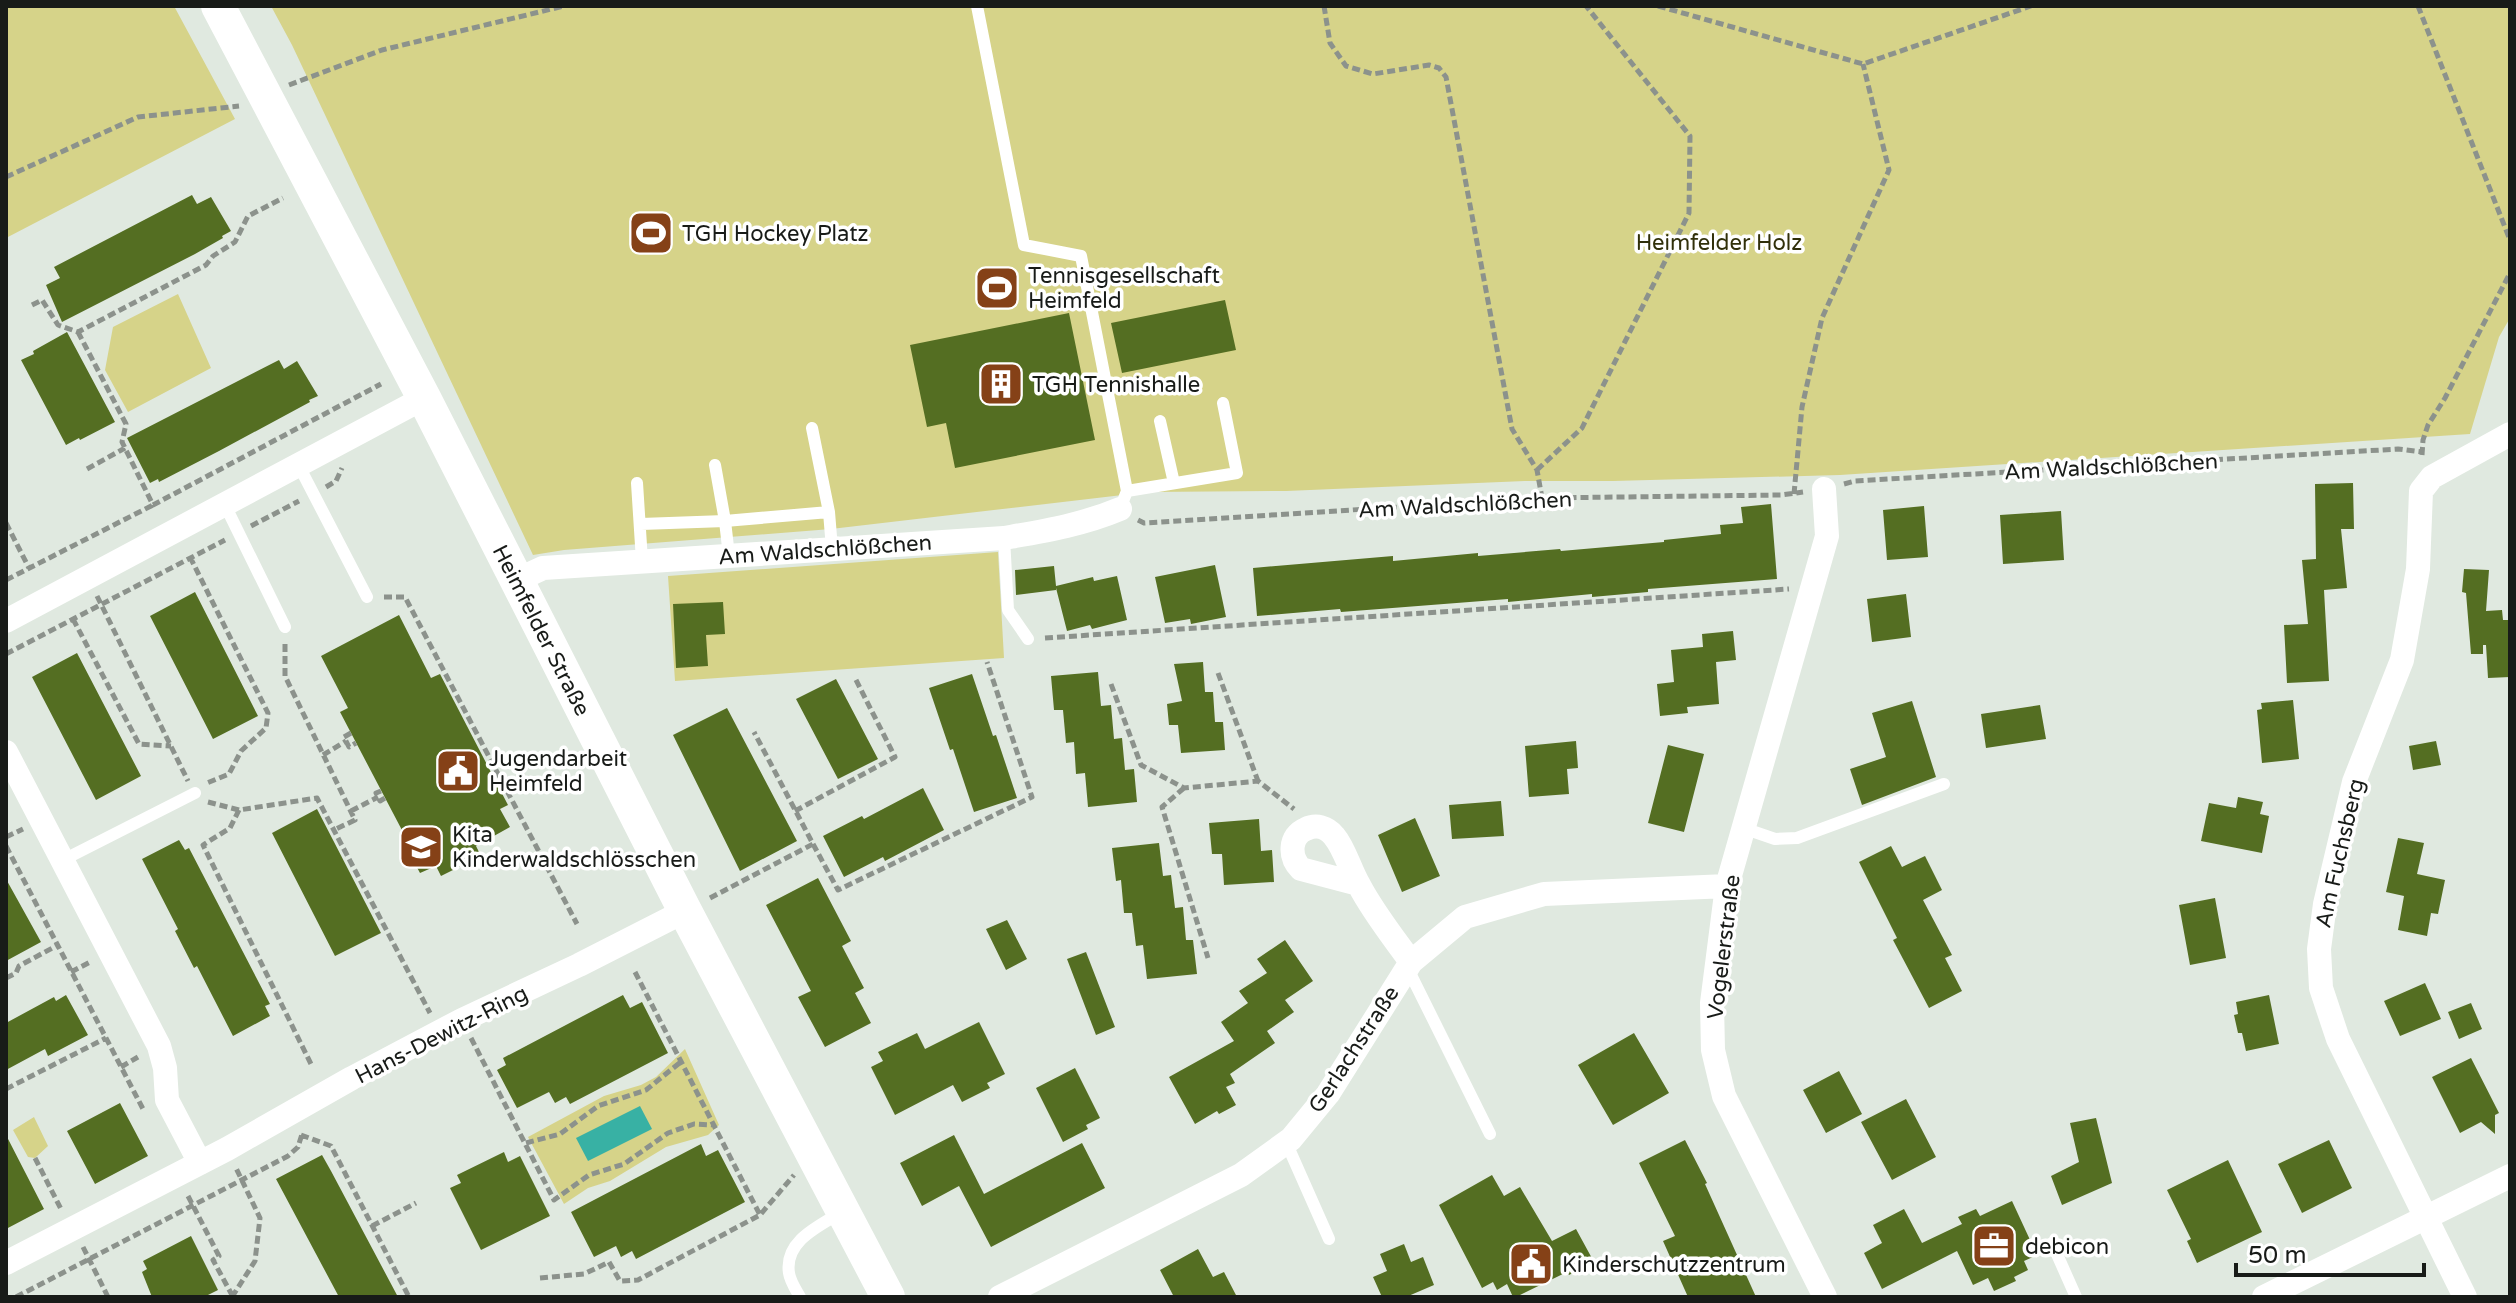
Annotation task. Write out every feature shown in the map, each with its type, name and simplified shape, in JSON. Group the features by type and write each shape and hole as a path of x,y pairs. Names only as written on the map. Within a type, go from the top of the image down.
{"street":[{"name":"Heimfelder Straße","path":"218,6 888,1297"},
{"path":"6,621 424,398"},
{"name":"Am Fuchsberg","path":"2465,1297 2338,1039 2321,988 2319,949 2325,904 2345,815 2362,760 2402,660 2418,569 2419,500 2424,484 2442,470 2510,434"},
{"name":"Vogelerstraße","path":"1824,489 1827,536 1727,886 1712,1003 1713,1050 1724,1096 1825,1297"},
{"name":"Am Waldschlößchen","path":"517,580 543,568 1004,538 1095,520 1123,500"},
{"path":"6,752 159,1046 165,1068 167,1100 200,1163"},
{"path":"1358,884 1301,869 1295,863 1293,842 1298,834 1317,826 1335,836 1358,884 1409,964"},
{"name":"Gerlachstraße","path":"1000,1297 1241,1175 1286,1142 1328,1094 1409,964 1465,917 1544,894 1727,886"},
{"name":"Hans-Dewitz-Ring","path":"6,1263 227,1149 462,1020 685,911"},
{"path":"2264,1297 2510,1176"}],"lane":[{"path":"977,6 1024,245 1081,256 1123,500 1174,483 1237,473 1223,403"},
{"path":"1160,421 1174,483"},
{"path":"812,428 829,512 832,549"},
{"path":"715,465 729,556"},
{"path":"299,466 367,597"},
{"path":"637,483 642,561"},
{"path":"225,505 285,627"},
{"path":"641,524 829,512"},
{"path":"1004,538 1008,610 1028,639"},
{"path":"1743,828 1775,839 1797,838 1944,784"},
{"path":"63,860 194,791"},
{"path":"1409,964 1490,1134"},
{"path":"1286,1142 1329,1239"},
{"path":"800,1297 789,1275 798,1240 844,1211"},
{"path":"2052,1243 2076,1297"}],"path":[{"path":"6,177 138,117 235,108 265,93 382,50 564,6"},
{"path":"1324,6 1330,43 1346,66 1373,74 1429,65 1439,68 1446,77 1512,429 1537,470 1542,498"},
{"path":"1537,470 1582,428 1689,213 1690,136 1586,6"},
{"path":"1658,6 1863,64 2031,6"},
{"path":"2418,6 2510,240"},
{"path":"1794,494 1802,407 1822,318 1889,170 1863,64"},
{"path":"78,332 206,265 213,256 235,242 248,216 283,198"},
{"name":"Am Waldschlößchen","path":"1123,500 1144,523 1542,498 1794,494 1855,481 2398,449 2422,452 2428,425 2510,273"},
{"path":"32,305 42,300 58,325 78,332 126,424 122,442 153,505"},
{"path":"6,580 381,384"},
{"path":"87,469 125,448"},
{"path":"6,654 336,481 348,456"},
{"path":"6,523 29,568"},
{"path":"177,531 268,713 266,728 241,751 229,774 194,791"},
{"path":"87,577 194,791 213,805 239,810 317,798 431,1015"},
{"path":"1028,639 1813,588"},
{"path":"367,597 405,597 577,924"},
{"path":"73,619 139,744 171,746"},
{"path":"285,627 285,676 355,820 334,830"},
{"path":"754,732 838,890 1032,797 987,662"},
{"path":"1218,673 1258,781 1317,826"},
{"path":"795,811 895,757 855,678"},
{"path":"1111,684 1141,765 1184,788 1258,781"},
{"path":"351,733 344,737 349,747 356,743"},
{"path":"323,755 346,741"},
{"path":"1184,788 1162,807 1208,958"},
{"path":"351,811 381,795"},
{"path":"239,810 230,828 203,845 311,1064"},
{"path":"685,911 813,844"},
{"path":"6,846 149,1121"},
{"path":"6,863 13,860"},
{"path":"6,978 16,973 19,966 58,945"},
{"path":"635,972 760,1215"},
{"path":"6,1089 106,1038"},
{"path":"479,1053 554,1200 589,1175 624,1164 668,1133 694,1124 714,1125"},
{"path":"526,1143 560,1134 598,1106 646,1090 682,1061"},
{"path":"16,1297 288,1156 298,1147 303,1129 295,1110"},
{"path":"301,1135 331,1146 409,1297"},
{"path":"177,1175 219,1256 213,1260 232,1296 255,1261 260,1218 227,1149"},
{"path":"35,1158 108,1297"},
{"path":"331,1171 341,1166"},
{"path":"540,1278 584,1274 609,1262 620,1281 638,1280 760,1215 794,1175"},
{"path":"372,1226 416,1203"},
{"path":"357,1219 366,1214"},
{"path":"381,1266 391,1261"}],"green space":[{"path":"6,6 174,6 235,119 6,238"},
{"name":"Heimfelder Holz","path":"271,6 2510,6 2510,318 2499,337 2470,434 1840,475 1148,492 831,529 533,555"},
{"path":"178,294 211,368 128,412 105,370 113,327"},
{"path":"998,552 1004,658 675,681 668,576"},
{"path":"685,1049 719,1125 708,1135 666,1147 564,1204 528,1137 604,1096 656,1077"},
{"path":"34,1117 48,1146 35,1158 28,1157 13,1130"}],"water":[{"path":"640,1106 652,1129 588,1161 576,1138"}],"building":[{"path":"192,195 197,204 211,197 231,231 195,254 62,322 46,285 60,278 54,267"},
{"path":"1225,300 1236,350 1122,373 1111,323"},
{"name":"TGH Tennishalle","path":"1069,313 1095,440 955,468 946,423 927,427 910,345"},
{"path":"67,332 115,422 66,445 21,360"},
{"path":"279,360 284,369 297,361 318,396 219,451 159,482 158,479 150,483 127,438"},
{"path":"2353,483 2354,529 2341,529 2347,588 2324,590 2329,681 2287,683 2284,625 2308,624 2302,560 2316,559 2315,484"},
{"path":"1771,504 1777,579 1648,589 1648,592 1592,597 1592,594 1508,602 1508,599 1257,616 1253,568 1393,556 1393,561 1664,542 1721,534 1720,525 1743,523 1741,507"},
{"path":"1924,506 1928,557 1887,560 1883,510"},
{"path":"2061,511 2064,560 2003,564 2000,515"},
{"path":"1215,565 1226,617 1191,624 1190,619 1165,623 1155,577"},
{"path":"1054,566 1056,586 1093,577 1094,581 1117,576 1127,620 1092,629 1090,625 1067,631 1056,588 1016,595 1015,570"},
{"path":"2464,569 2489,570 2486,611 2502,610 2503,620 2510,620 2510,677 2488,678 2486,645 2483,645 2483,654 2471,654 2466,593 2462,592"},
{"path":"195,592 258,716 213,739 150,616"},
{"path":"1906,594 1911,637 1872,642 1867,599"},
{"path":"723,602 725,634 706,635 708,666 676,668 673,604"},
{"path":"399,615 431,678 440,674 508,805 500,809 510,827 476,846 481,856 441,876 436,866 420,873 400,836 404,834 340,712 348,708 321,656"},
{"path":"1733,631 1736,660 1716,662 1719,704 1687,707 1688,713 1660,716 1657,684 1674,682 1671,650 1703,647 1702,634"},
{"path":"77,653 141,776 96,800 32,677"},
{"path":"1203,662 1205,692 1213,692 1215,722 1223,722 1225,750 1181,753 1178,725 1169,725 1167,704 1182,701 1174,664"},
{"path":"1098,672 1101,706 1111,705 1114,739 1122,738 1125,770 1134,769 1137,802 1088,807 1085,773 1076,774 1074,742 1066,743 1063,710 1054,710 1051,676"},
{"path":"972,674 1017,798 974,812 929,688"},
{"path":"836,679 878,759 838,779 796,699"},
{"path":"2293,700 2299,759 2262,763 2257,710 2262,709 2261,703"},
{"path":"1912,701 1936,777 1862,805 1850,769 1886,757 1872,713"},
{"path":"2040,705 2046,739 1986,748 1981,714"},
{"path":"727,708 797,841 740,871 673,735"},
{"path":"1576,741 1578,768 1567,769 1569,794 1529,797 1525,746"},
{"path":"2436,741 2441,765 2413,770 2409,746"},
{"path":"1668,745 1704,754 1684,832 1648,823"},
{"path":"923,788 944,830 885,861 883,857 844,877 823,836 862,816 864,819"},
{"path":"2238,797 2263,802 2260,814 2269,816 2262,853 2201,841 2209,803 2236,808"},
{"path":"1501,801 1504,836 1452,839 1449,805"},
{"path":"317,809 381,933 335,956 272,833"},
{"path":"1415,818 1440,876 1402,892 1378,835"},
{"path":"1259,819 1261,851 1272,850 1274,882 1224,885 1222,854 1212,854 1209,823"},
{"path":"2398,838 2424,843 2417,874 2445,880 2438,914 2431,913 2427,936 2398,930 2404,896 2386,892"},
{"path":"179,840 185,850 189,848 270,1004 265,1006 270,1016 233,1036 197,966 194,968 142,859"},
{"path":"1159,843 1163,876 1171,875 1175,908 1183,907 1186,940 1193,940 1197,974 1147,979 1143,945 1136,946 1132,913 1124,913 1121,880 1116,881 1112,848"},
{"path":"1891,846 1902,867 1925,856 1942,890 1923,900 1952,955 1945,958 1962,991 1929,1008 1893,940 1897,938 1859,862"},
{"path":"818,878 851,941 842,946 864,988 855,993 871,1023 825,1047 798,997 811,991 766,905"},
{"path":"6,879 41,942 6,961"},
{"path":"2215,898 2226,958 2190,965 2179,905"},
{"path":"1007,920 1027,959 1006,970 986,929"},
{"path":"1285,940 1313,981 1285,1000 1294,1012 1267,1031 1275,1043 1230,1074 1235,1083 1226,1087 1236,1105 1219,1114 1217,1111 1195,1124 1169,1077 1234,1041 1221,1022 1248,1003 1239,991 1267,973 1257,959"},
{"path":"1086,952 1115,1027 1096,1035 1067,959"},
{"path":"2425,983 2441,1019 2400,1036 2384,1001"},
{"path":"66,995 88,1035 48,1056 45,1049 6,1070 6,1023 54,997 56,1001"},
{"path":"623,995 630,1008 642,1002 668,1053 570,1104 566,1097 555,1103 549,1092 517,1108 497,1070 506,1065 503,1058"},
{"path":"2269,995 2279,1044 2246,1051 2234,1015 2238,1014 2236,1002"},
{"path":"2471,1003 2482,1029 2459,1039 2448,1012"},
{"path":"979,1022 1005,1074 987,1083 990,1088 962,1102 953,1085 895,1115 871,1067 883,1061 878,1052 917,1033 925,1049"},
{"path":"1634,1033 1669,1093 1613,1125 1578,1065"},
{"path":"2471,1058 2499,1113 2495,1115 2495,1134 2481,1122 2460,1133 2432,1077"},
{"path":"1075,1068 1100,1118 1086,1125 1088,1129 1063,1142 1036,1088"},
{"path":"1839,1071 1862,1114 1826,1133 1803,1090"},
{"path":"1906,1099 1936,1157 1892,1180 1861,1122"},
{"path":"120,1103 148,1156 95,1184 67,1131"},
{"path":"2096,1118 2112,1183 2062,1205 2051,1176 2079,1162 2070,1123"},
{"path":"6,1135 44,1209 6,1229"},
{"path":"954,1135 984,1194 1082,1143 1105,1188 991,1247 959,1186 922,1206 900,1163"},
{"path":"1685,1140 1756,1297 1688,1297 1663,1241 1675,1236 1639,1163"},
{"path":"2329,1140 2352,1188 2302,1213 2278,1164"},
{"path":"701,1144 706,1156 718,1150 745,1202 636,1259 632,1251 621,1257 616,1246 594,1257 571,1212"},
{"path":"504,1152 508,1162 520,1156 550,1216 481,1250 450,1188 461,1183 457,1175"},
{"path":"322,1155 398,1297 339,1297 276,1179"},
{"path":"2228,1160 2262,1232 2197,1263 2187,1241 2191,1239 2167,1190"},
{"path":"1492,1175 1504,1196 1520,1187 1552,1241 1576,1229 1594,1262 1516,1297 1513,1297 1507,1284 1497,1290 1493,1282 1482,1288 1439,1205"},
{"path":"2012,1201 2037,1255 2024,1261 2028,1270 2014,1277 2016,1281 1994,1291 1988,1278 1973,1285 1957,1251 1882,1289 1864,1253 1882,1243 1873,1225 1904,1209 1922,1243 1962,1224 1958,1217 1976,1209 1980,1216"},
{"path":"191,1236 218,1290 204,1297 152,1297 142,1272 147,1269 143,1261"},
{"path":"1404,1244 1411,1262 1423,1257 1434,1285 1406,1297 1382,1297 1373,1277 1387,1271 1380,1254"},
{"path":"1198,1249 1213,1277 1224,1272 1237,1297 1174,1297 1160,1270"}],"place":[{"name":"TGH Hockey Platz","path":"651,233"},
{"name":"Tennisgesellschaft Heimfeld","path":"997,288"},
{"name":"TGH Tennishalle","path":"1001,384"},
{"name":"Jugendarbeit Heimfeld","path":"458,771"},
{"name":"Kita Kinderwaldschlösschen","path":"421,847"},
{"name":"debicon","path":"1994,1246"},
{"name":"Kinderschutzzentrum","path":"1531,1264"}]}
